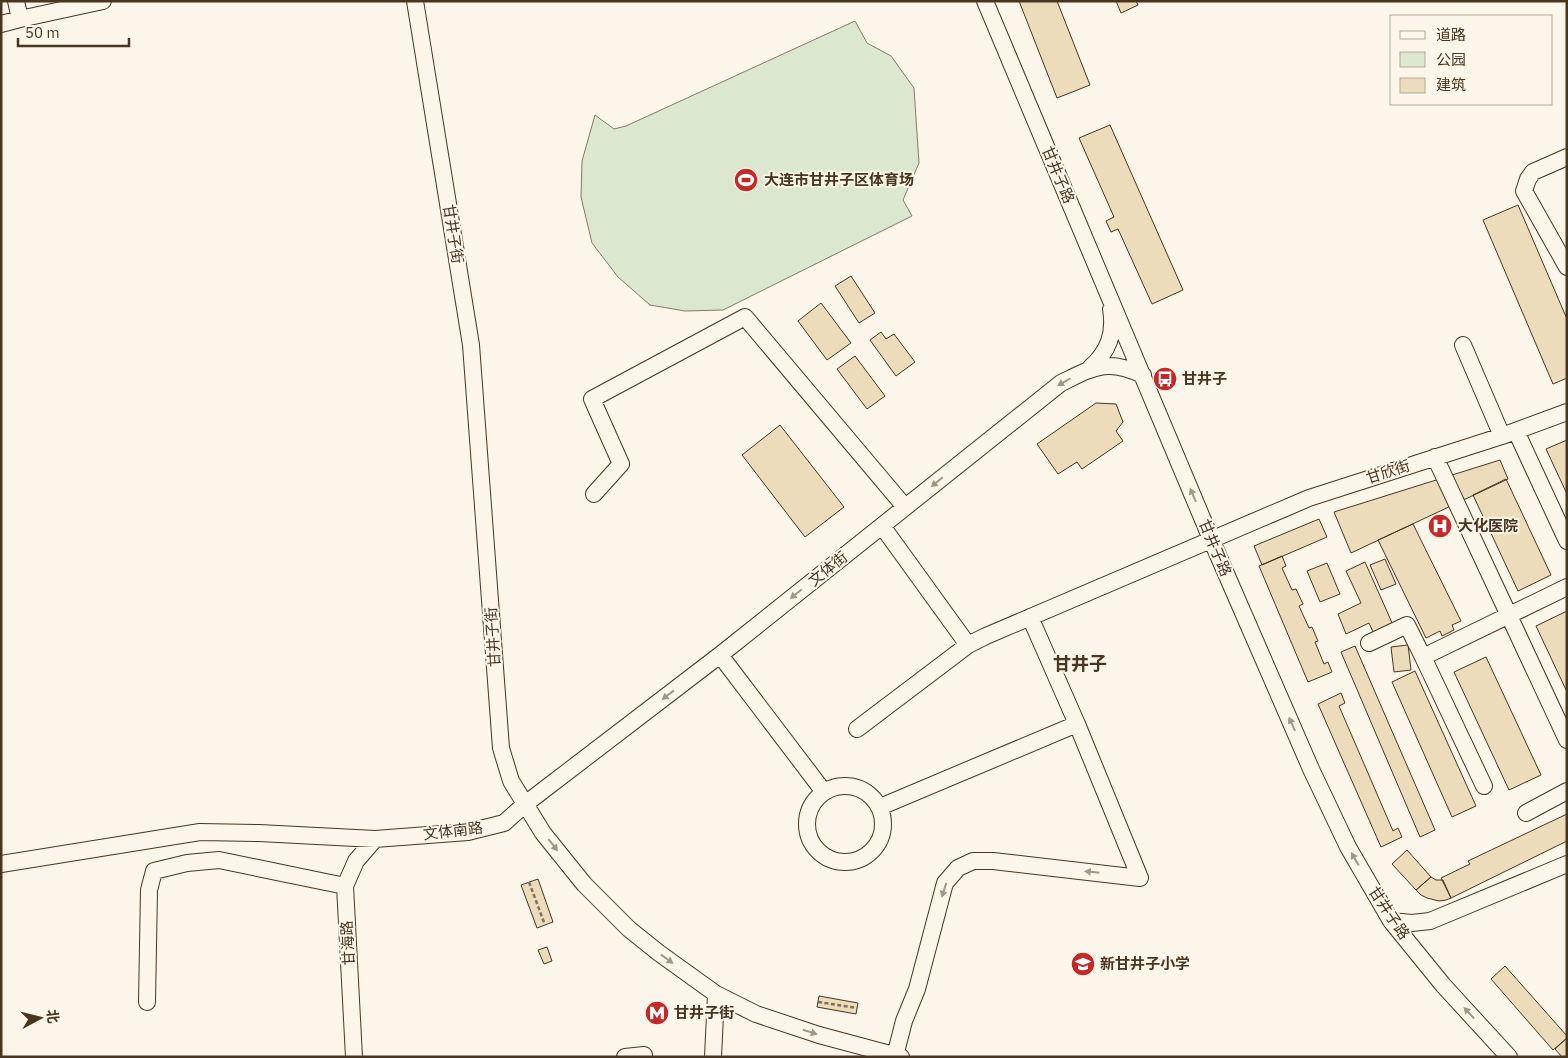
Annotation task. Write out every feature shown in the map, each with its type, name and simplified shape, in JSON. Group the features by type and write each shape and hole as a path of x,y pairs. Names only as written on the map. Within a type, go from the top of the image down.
{"street":[{"path":"16,1 20,19"},
{"path":"1,24 102,1"},
{"name":"甘井子街","path":"415,1 471,345 501,748 511,781 524,805 543,833 584,884 628,929 659,954 716,994 756,1014 787,1025 898,1056"},
{"name":"甘井子路","path":"985,1 1211,539 1348,847 1391,921 1443,985 1509,1057"},
{"path":"1567,157 1533,172 1528,179 1524,191 1567,267"},
{"path":"1090,368 1100,360 1112,334 1113,321 1108,294"},
{"path":"594,494 621,464 592,399 745,317 905,507"},
{"path":"1463,345 1567,541"},
{"name":"文体街","path":"524,805 720,655 1061,383 1090,368 1108,365 1126,367 1142,375"},
{"name":"甘欣街","path":"857,729 968,645 986,636 1309,498 1509,433 1567,412"},
{"path":"1436,457 1567,740"},
{"path":"882,526 968,645"},
{"path":"1423,658 1567,587"},
{"path":"898,1056 904,1021 918,989 945,883 958,868 973,861 993,861 1140,878 1077,724 1030,617"},
{"path":"1369,643 1407,625 1484,786"},
{"path":"720,655 824,792"},
{"path":"880,807 1077,724"},
{"path":"849,785 861,789 872,796 880,807 884,820 882,833 877,845 868,855 857,860 845,862 833,860 822,854 814,846 808,835 809,811 815,800 824,792 836,786 849,785"},
{"path":"1526,813 1567,791"},
{"name":"文体南路","path":"1,864 200,832 375,839 468,832 504,823 524,805"},
{"name":"甘海路","path":"354,1057 345,886 356,861 375,839"},
{"path":"147,1002 149,890 154,871 187,863 219,860 345,886"},
{"path":"1391,921 1430,922 1567,864"},
{"path":"713,1057 716,994"},
{"path":"1496,1041 1503,1057"},
{"path":"625,1057 644,1055 644,1057"}],"path":[{"path":"529,882 545,925"},
{"path":"818,1002 857,1008"}],"green space":[{"name":"大连市甘井子区体育场","path":"855,21 867,43 891,56 914,88 919,163 903,200 912,216 723,310 685,311 650,305 618,277 592,243 581,197 582,161 595,115 614,129 626,126"}],"building":[{"path":"1019,1 1057,1 1090,85 1057,98"},
{"path":"1116,1 1136,1 1138,5 1121,13"},
{"path":"1110,125 1183,290 1152,304 1118,229 1111,232 1106,221 1114,217 1079,138"},
{"path":"1518,205 1567,319 1567,378 1553,384 1483,220"},
{"path":"851,276 875,313 859,323 835,286"},
{"path":"821,303 851,343 827,360 798,321"},
{"path":"881,332 886,339 894,334 915,362 896,376 870,340"},
{"path":"855,356 885,396 867,409 837,369"},
{"path":"1096,403 1116,404 1123,422 1116,431 1123,441 1082,469 1077,462 1058,474 1037,444"},
{"path":"780,425 844,507 805,537 742,455"},
{"path":"1567,440 1567,494 1546,449"},
{"path":"1500,460 1508,479 1351,553 1334,512"},
{"path":"1506,479 1551,575 1518,591 1473,495"},
{"path":"1319,519 1327,537 1262,565 1254,546"},
{"path":"1413,524 1461,621 1452,625 1454,630 1442,636 1440,631 1426,638 1378,540"},
{"path":"1282,556 1286,566 1282,568 1292,590 1296,589 1303,604 1299,606 1309,628 1312,627 1318,641 1315,642 1324,664 1328,662 1332,672 1308,682 1259,566"},
{"path":"1385,559 1396,584 1381,590 1370,565"},
{"path":"1365,562 1393,625 1374,634 1369,623 1346,634 1338,614 1361,603 1346,571"},
{"path":"1327,563 1340,594 1320,602 1307,571"},
{"path":"1567,611 1567,692 1536,626"},
{"path":"1408,645 1411,670 1394,672 1391,647"},
{"path":"1355,646 1435,830 1420,837 1341,652"},
{"path":"1486,657 1541,775 1509,790 1454,672"},
{"path":"1415,671 1476,806 1452,817 1392,682"},
{"path":"1341,693 1345,703 1339,706 1393,831 1398,828 1402,837 1381,847 1318,704"},
{"path":"1567,814 1567,841 1451,898 1441,878 1470,864 1468,861"},
{"path":"1407,850 1431,877 1416,890 1392,864"},
{"path":"1431,877 1436,880 1443,880 1451,898 1439,901 1427,898 1416,890"},
{"path":"538,879 553,922 537,928 521,885"},
{"path":"547,947 552,961 544,964 538,950"},
{"path":"1505,966 1567,1036 1553,1050 1491,979"},
{"path":"819,996 858,1003 856,1014 817,1007"},
{"path":"1567,1038 1567,1057 1562,1057 1555,1049"}],"place":[{"name":"大连市甘井子区体育场","path":"746,180"},
{"name":"甘井子","path":"1165,379"},
{"name":"大化医院","path":"1440,526"},
{"name":"新甘井子小学","path":"1083,964"},
{"name":"甘井子街","path":"657,1013"}],"district":[{"name":"甘井子","path":"1080,664"}]}
